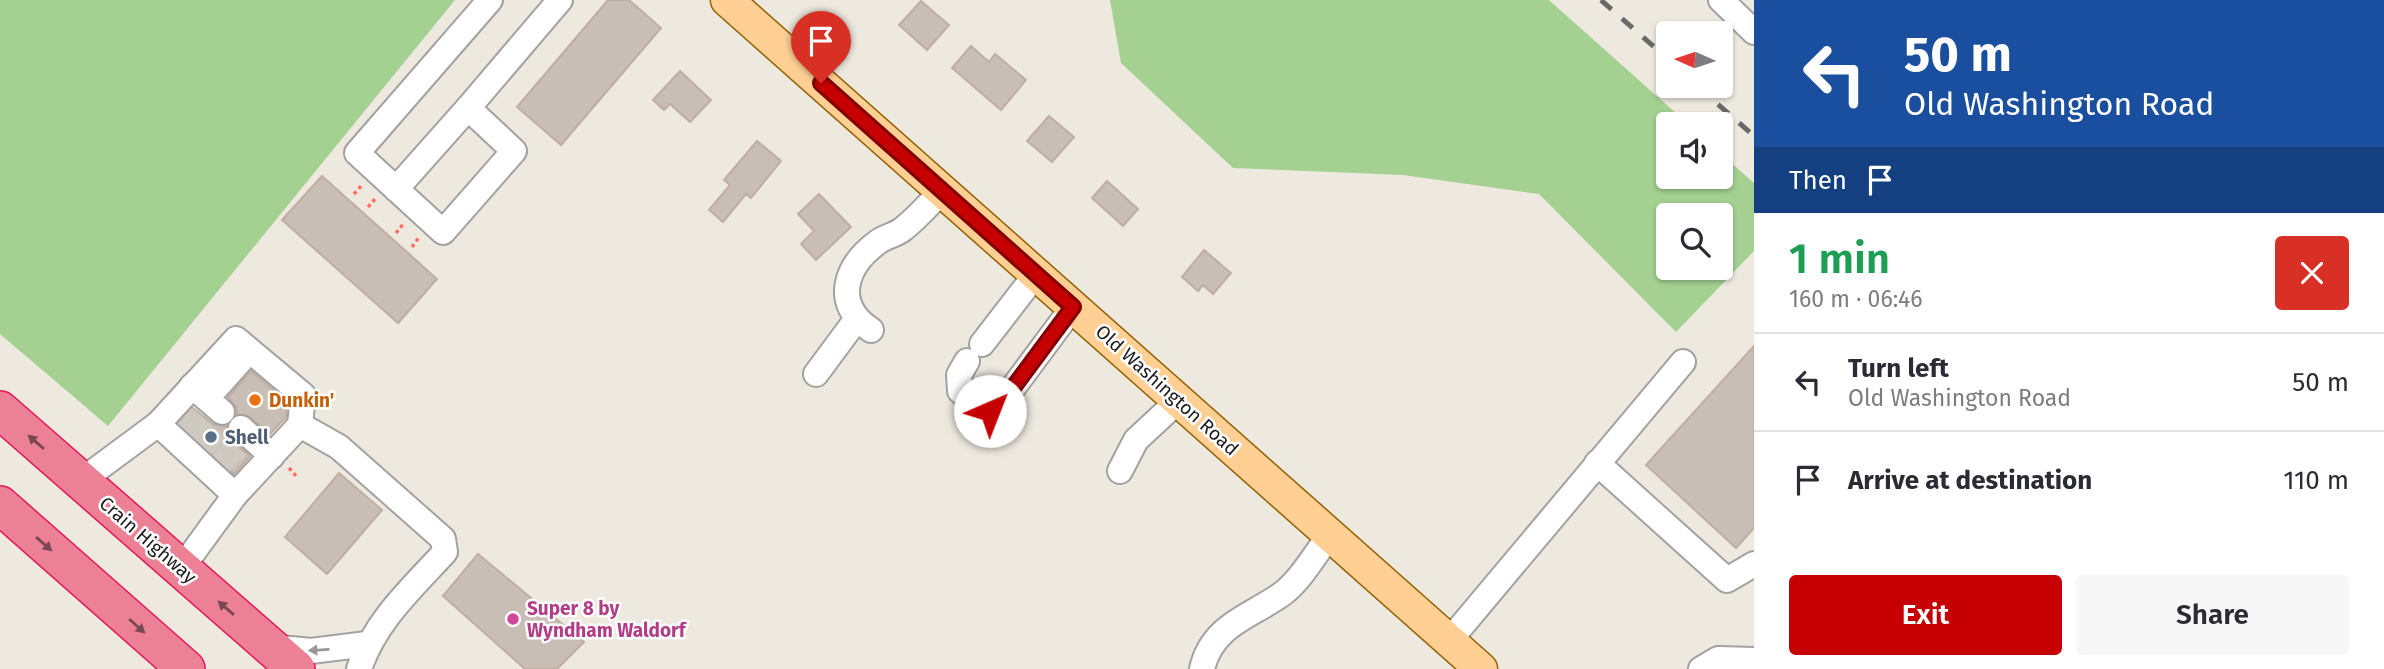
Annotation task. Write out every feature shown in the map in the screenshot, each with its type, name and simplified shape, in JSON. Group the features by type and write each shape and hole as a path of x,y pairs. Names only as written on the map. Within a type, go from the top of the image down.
{"highway":[{"name":"Crain Highway","path":"0,410 283,658"},
{"path":"0,505 186,669"}],"main road":[{"name":"Old Washington Road","path":"727,0 1481,669"}],"lane":[{"path":"468,108 514,151 443,232 357,153 490,0"},
{"path":"397,189 560,0"},
{"path":"1721,0 1751,23"},
{"path":"816,374 864,325 848,303 848,284 853,265 882,239 900,232 942,191"},
{"path":"1036,274 959,375 960,391 990,411 998,408 1073,307"},
{"path":"81,481 158,424 236,340 303,395 300,425 235,495 181,569"},
{"path":"1449,641 1684,362"},
{"path":"194,385 222,412"},
{"path":"1120,471 1136,440 1178,401"},
{"path":"158,424 189,444 216,469 235,495"},
{"path":"300,425 339,447 443,539 446,546 445,552 391,611 367,644 359,669"},
{"path":"242,437 272,456"},
{"path":"1597,463 1727,580 1754,564"},
{"path":"1202,669 1216,638 1243,616 1283,593 1330,535"},
{"path":"283,658 311,651 367,644"},
{"path":"1701,669 1718,659 1739,657 1754,660"}],"green space":[{"path":"0,0 455,0 108,426 0,334"},
{"path":"1110,0 1549,0 1675,112 1656,112 1656,189 1733,189 1733,164 1754,183 1754,251 1733,273 1733,203 1656,203 1656,280 1726,280 1676,332 1539,194 1403,175 1233,168 1121,63"}],"building":[{"path":"608,0 629,0 661,28 561,145 517,107"},
{"path":"921,1 949,25 927,50 899,25"},
{"path":"971,46 989,62 995,54 1026,80 1001,110 952,68"},
{"path":"680,71 711,100 690,122 670,104 664,110 653,100"},
{"path":"1049,116 1074,137 1052,162 1027,141"},
{"path":"757,141 781,161 751,198 746,194 723,222 709,210 730,185 724,180"},
{"path":"322,176 437,279 398,323 282,220"},
{"path":"1107,181 1138,209 1123,226 1092,198"},
{"path":"819,194 851,227 816,260 801,244 814,231 798,214"},
{"path":"1204,250 1231,273 1213,294 1203,285 1198,291 1182,277"},
{"path":"1754,346 1754,528 1736,548 1646,465"},
{"path":"251,371 287,401 286,417 270,434 250,417 237,414 236,407 228,397"},
{"name":"Shell","path":"193,408 213,424 226,426 231,439 250,456 234,474 179,423"},
{"path":"339,473 382,510 327,574 285,537"},
{"name":"Super 8 by Wyndham Waldorf","path":"478,554 584,642 557,669 525,669 443,596"}],"tunnel":[{"path":"185,434 201,416"},
{"path":"201,448 229,419"},
{"path":"220,464 238,446"}],"railway":[{"path":"1601,0 1656,48"},
{"path":"1711,98 1754,136"}],"place":[{"name":"Dunkin'","path":"255,400"},
{"name":"Shell","path":"211,437"},
{"name":"Super 8 by Wyndham Waldorf","path":"513,619"}],"route":[{"path":"821,83 1073,307 998,408 990,411"}]}
